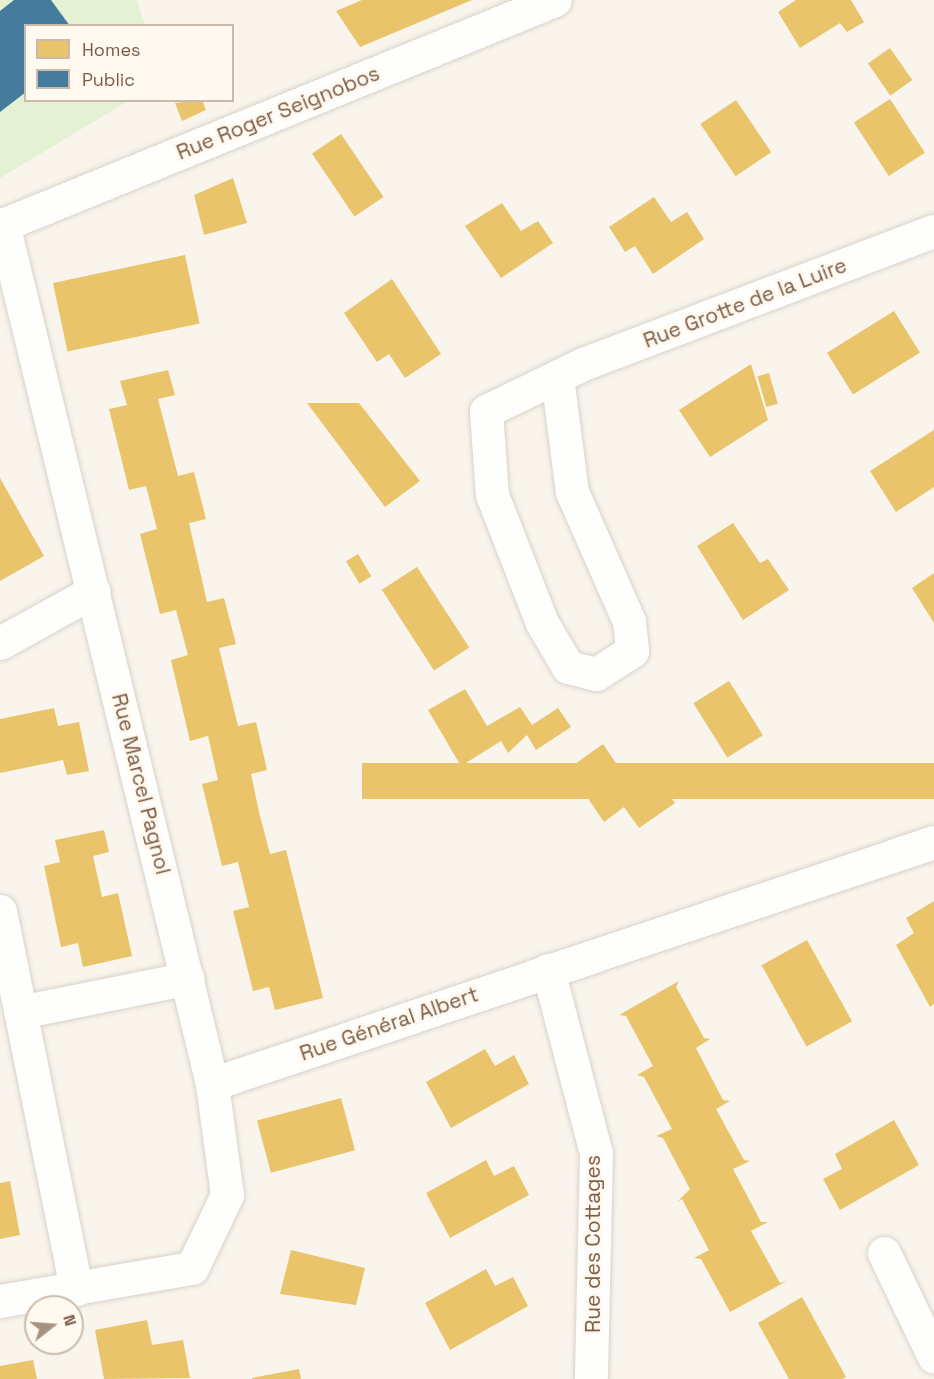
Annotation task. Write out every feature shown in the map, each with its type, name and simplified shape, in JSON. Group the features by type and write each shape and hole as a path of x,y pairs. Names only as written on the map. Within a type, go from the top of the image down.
{"street":[{"name":"Rue Roger Seignobos","path":"1,225 555,0"},
{"name":"Rue Marcel Pagnol","path":"1,225 94,591 212,1084"},
{"name":"Rue Grotte de la Luire","path":"557,377 572,492 629,621 632,651 596,674 568,667 542,623 492,495 486,411 557,377 932,236"},
{"path":"0,643 94,591"},
{"name":"Rue Général Albert","path":"212,1084 934,842"},
{"path":"0,910 76,1289"},
{"name":"Rue des Cottages","path":"548,970 596,1153 591,1379"},
{"path":"20,1012 188,978"},
{"path":"0,1301 192,1268 227,1195 212,1084"},
{"path":"884,1253 934,1357"}],"green space":[{"path":"0,0 137,0 145,24 24,24 24,102 126,102 0,178"}],"building: Homes":[{"path":"362,0 472,0 360,47 336,11"},
{"path":"796,0 851,0 864,22 847,32 840,23 800,48 778,12"},
{"path":"890,48 912,80 890,95 868,63"},
{"path":"890,99 925,153 889,176 854,122"},
{"path":"736,100 771,152 736,176 700,124"},
{"path":"203,102 206,110 182,121 175,103"},
{"path":"341,134 383,197 354,217 312,154"},
{"path":"233,178 247,223 204,235 194,195"},
{"path":"654,197 671,222 687,212 704,239 653,274 635,246 625,252 609,227"},
{"path":"502,203 521,231 538,221 553,243 501,278 465,226"},
{"path":"185,255 200,323 68,352 53,283"},
{"path":"392,279 441,354 405,378 389,354 377,362 344,313"},
{"path":"894,311 920,353 853,394 827,353"},
{"path":"751,364 768,420 710,457 679,410"},
{"path":"168,370 175,395 158,399 178,476 194,472 206,519 189,523 207,602 224,598 236,644 219,648 238,726 256,722 267,770 251,774 259,812 270,854 286,850 323,998 275,1010 269,987 253,991 233,911 249,907 238,862 222,866 202,784 218,780 208,736 190,741 171,660 188,655 176,610 160,614 140,534 157,529 146,486 129,490 109,409 127,405 120,381"},
{"path":"769,373 778,404 766,407 757,376"},
{"path":"307,403 359,403 420,481 385,507"},
{"path":"934,430 934,487 896,512 870,471"},
{"path":"0,478 44,556 0,581"},
{"path":"733,523 760,563 768,559 789,590 743,620 697,546"},
{"path":"358,554 371,576 359,583 346,561"},
{"path":"417,567 469,648 434,670 382,590"},
{"path":"934,573 934,623 912,588"},
{"path":"729,681 763,735 727,758 693,703"},
{"path":"465,689 487,726 520,707 532,725 558,708 571,727 536,750 527,735 508,753 501,741 461,766 428,710"},
{"path":"54,708 58,726 79,722 89,771 67,775 63,760 0,773 0,719"},
{"path":"603,744 626,778 647,764 675,803 639,828 624,807 604,822 568,769"},
{"path":"362,763 934,763 934,799 362,799"},
{"path":"104,830 109,852 93,856 102,897 118,893 132,956 83,967 78,943 61,947 44,866 60,862 55,840"},
{"path":"934,901 934,1004 930,1007 896,945 914,933 906,918"},
{"path":"807,940 852,1021 807,1047 762,965"},
{"path":"679,981 676,987 704,1038 710,1039 696,1048 723,1100 730,1101 716,1109 744,1160 750,1161 733,1169 761,1222 768,1222 751,1231 780,1283 787,1281 730,1312 701,1259 694,1258 709,1250 682,1199 677,1202 690,1189 663,1138 656,1136 672,1129 644,1077 637,1075 653,1066 626,1016 619,1015"},
{"path":"485,1049 495,1066 514,1055 529,1084 451,1128 426,1082"},
{"path":"341,1098 355,1150 271,1173 257,1121"},
{"path":"894,1120 919,1165 840,1210 823,1179 842,1169 835,1154"},
{"path":"486,1160 494,1176 514,1166 529,1195 450,1238 426,1193"},
{"path":"10,1181 20,1235 0,1239 0,1183"},
{"path":"291,1250 365,1268 356,1305 280,1294"},
{"path":"486,1269 495,1286 513,1277 528,1306 450,1350 425,1303"},
{"path":"802,1297 846,1377 843,1379 789,1379 758,1323"},
{"path":"147,1320 152,1345 183,1340 190,1378 104,1379 95,1330"},
{"path":"33,1360 37,1379 0,1379 0,1366"},
{"path":"299,1369 301,1379 252,1379 252,1378"}],"building: Public":[{"path":"14,0 51,0 69,24 24,24 24,94 0,112 0,11"}]}
